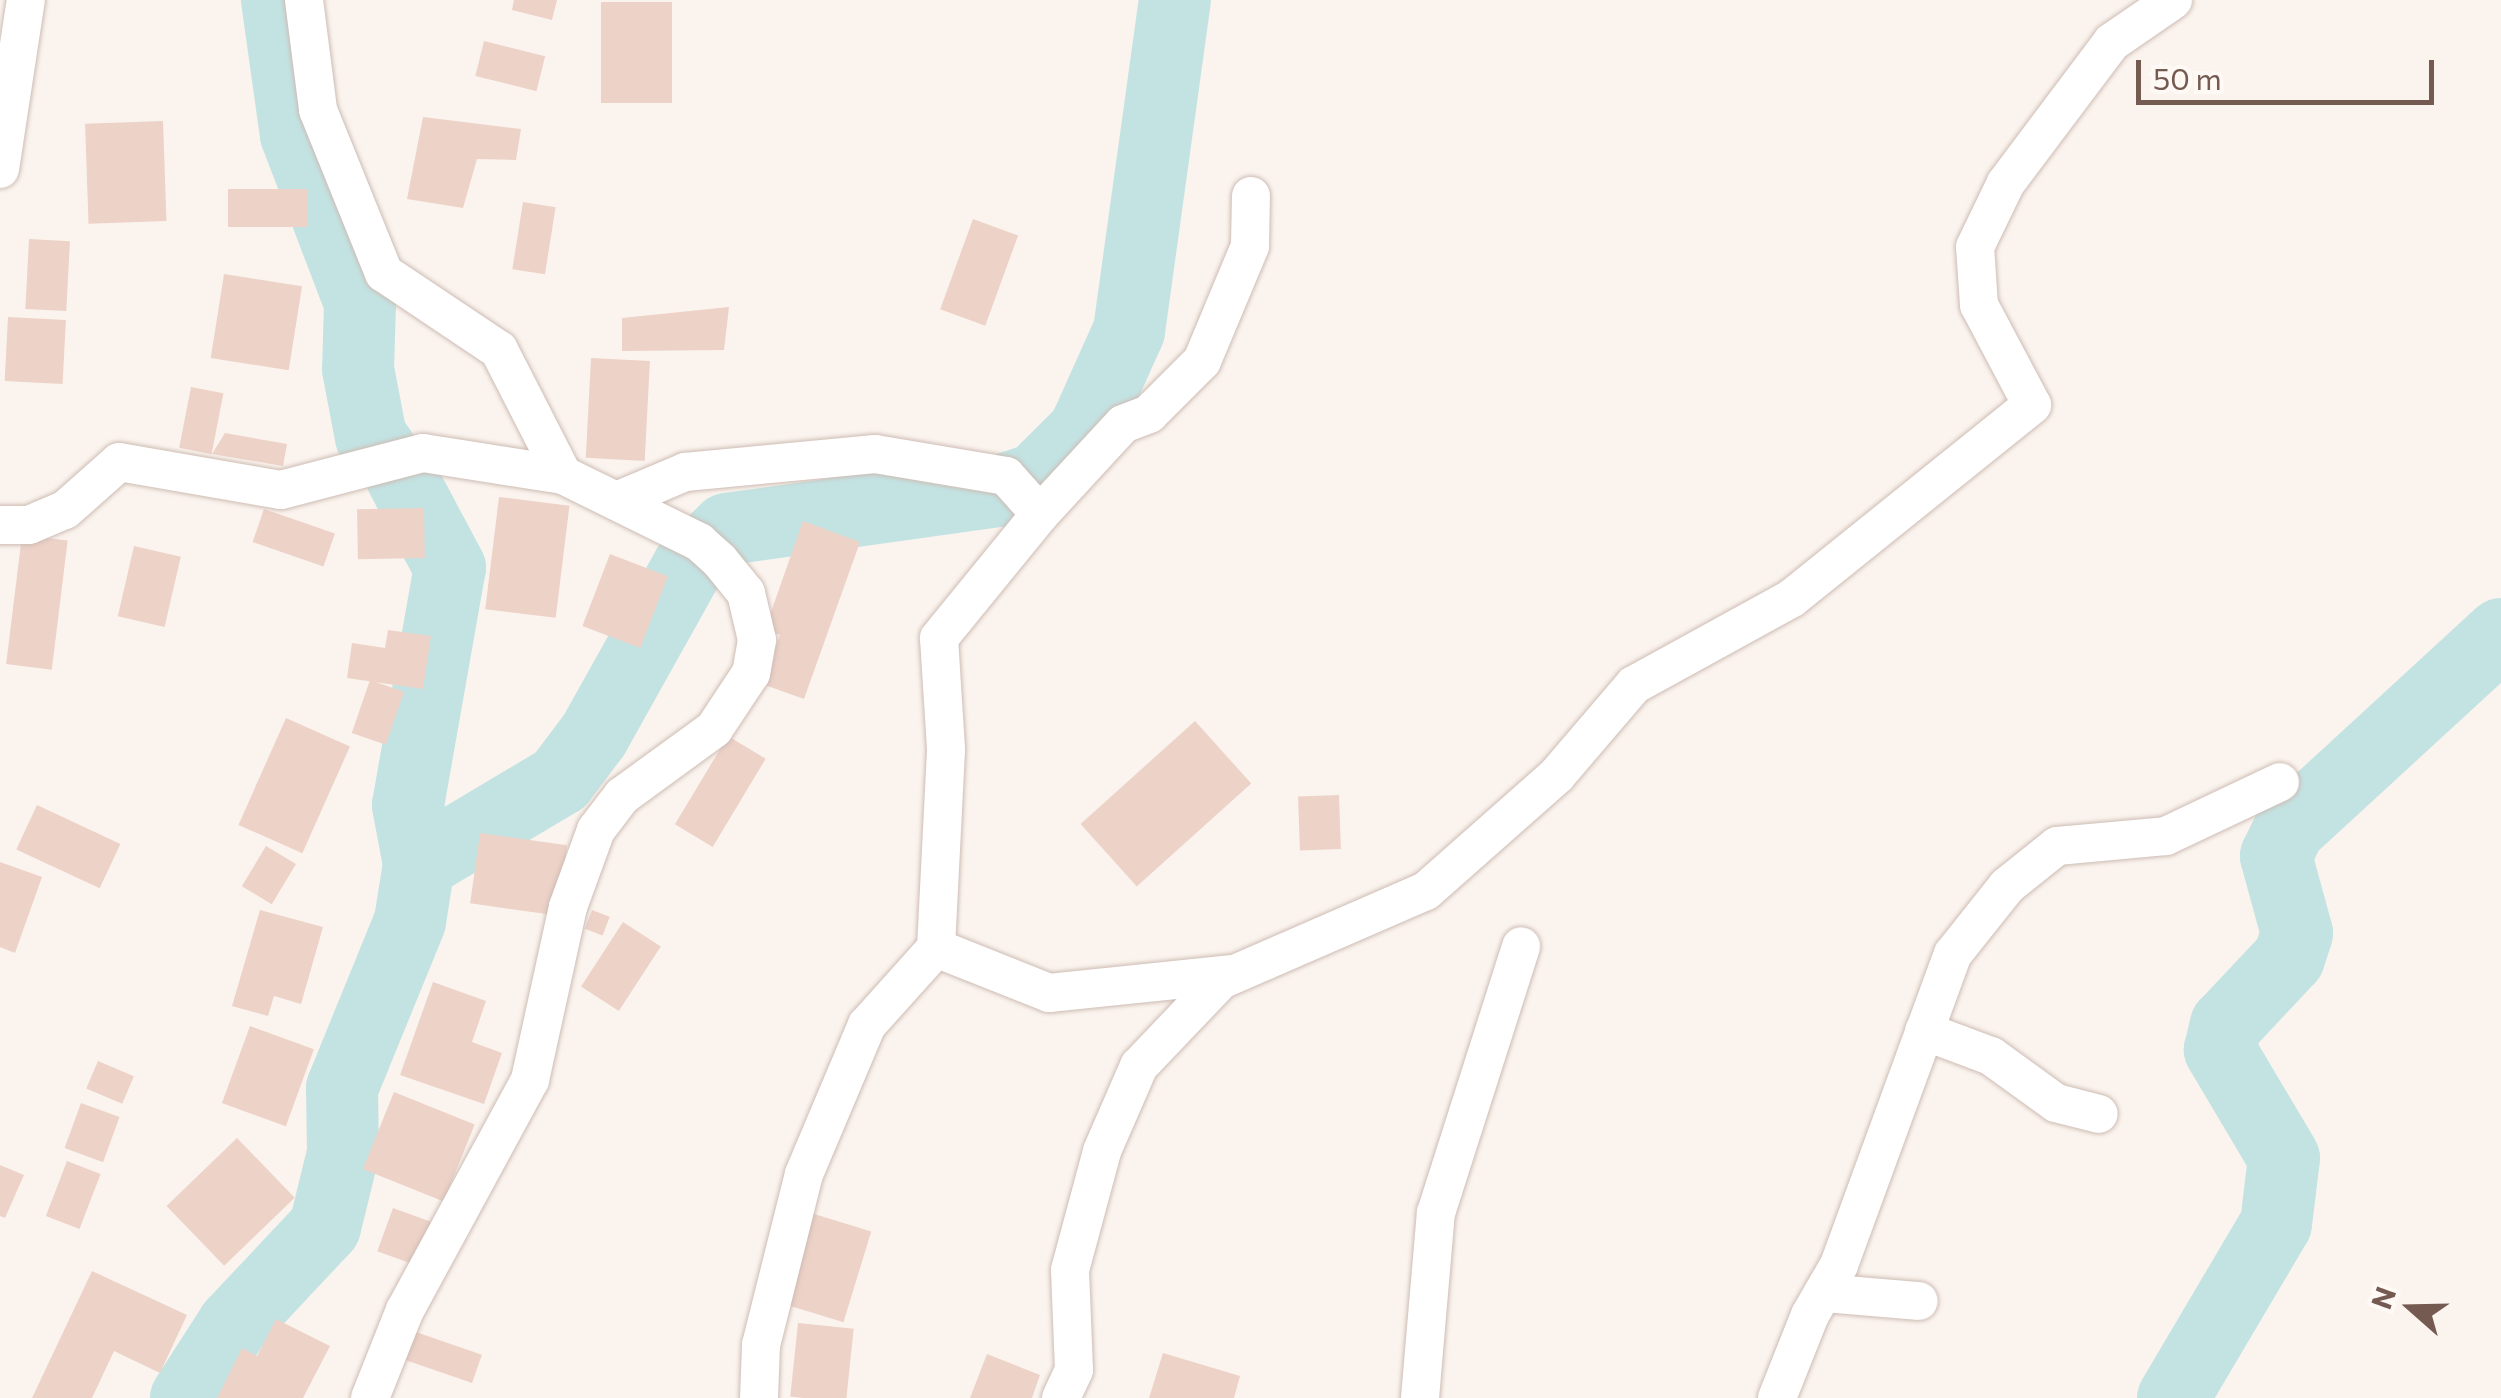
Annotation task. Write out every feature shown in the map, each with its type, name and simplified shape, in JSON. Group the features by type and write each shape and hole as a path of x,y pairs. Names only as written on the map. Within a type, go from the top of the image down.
{"street":[{"path":"0,169 26,0"},
{"path":"304,0 318,110 384,274 499,350 563,475"},
{"path":"1061,1398 1074,1370 1070,1270 1102,1151 1139,1066 1221,980 1426,891 1557,775 1634,685 1792,598 2032,405 1979,305 1975,247 2006,183 2112,42 2173,0"},
{"path":"759,1398 761,1345 804,1174 867,1025 936,948 946,749 939,638 1025,497 1123,424 1149,414 1202,361 1250,246 1251,196"},
{"path":"0,525 29,524 65,510 119,462 281,490 335,481 423,453 563,475 619,500 710,552 746,593 757,640 752,673 714,729 622,796 596,830 568,907 530,1080 405,1310 370,1398"},
{"path":"619,500 685,472 875,454 1025,497"},
{"path":"1777,1398 1823,1292 1840,1265 1953,954 2007,886 2057,846 2166,836 2280,782"},
{"path":"1420,1398 1436,1212 1522,946"},
{"path":"936,948 1048,994 1235,974"},
{"path":"1924,1031 1992,1056 2056,1103 2099,1114"},
{"path":"1823,1292 1918,1300"},
{"path":"387,1398 405,1310"}],"building":[{"path":"514,0 557,0 552,20 512,10"},
{"path":"601,2 672,2 672,103 601,103"},
{"path":"484,41 545,56 536,91 475,76"},
{"path":"423,117 521,129 516,160 477,159 463,208 407,199"},
{"path":"163,121 166,221 89,224 85,124"},
{"path":"228,189 308,189 308,227 228,227"},
{"path":"523,202 556,207 545,274 512,269"},
{"path":"973,219 1018,235 985,326 940,309"},
{"path":"29,239 70,241 66,311 25,309"},
{"path":"224,274 302,286 289,370 211,358"},
{"path":"729,307 724,350 622,351 622,318"},
{"path":"8,317 66,320 63,384 5,381"},
{"path":"591,358 650,361 645,461 586,458"},
{"path":"191,387 223,393 212,454 179,448"},
{"path":"225,433 287,444 283,466 212,454"},
{"path":"499,497 569,506 556,618 485,609"},
{"path":"424,508 425,558 358,559 357,509"},
{"path":"264,509 335,533 324,567 253,542"},
{"path":"803,521 860,542 804,699 762,684 780,635 765,629"},
{"path":"22,535 68,541 52,670 6,664"},
{"path":"134,546 181,557 165,627 118,616"},
{"path":"610,554 668,576 640,648 582,626"},
{"path":"388,630 431,636 423,689 347,678 352,643 385,648"},
{"path":"370,680 404,692 386,745 352,733"},
{"path":"286,718 350,746 302,853 238,825"},
{"path":"1195,721 1251,783 1137,886 1081,824"},
{"path":"728,736 766,759 713,847 675,824"},
{"path":"1339,795 1341,849 1300,850 1298,796"},
{"path":"37,805 120,844 100,888 16,849"},
{"path":"480,833 567,845 557,916 470,903"},
{"path":"266,846 296,864 272,904 242,886"},
{"path":"0,862 42,877 15,953 0,947"},
{"path":"260,910 323,927 301,1004 274,996 268,1016 232,1006"},
{"path":"592,910 610,917 603,935 585,929"},
{"path":"623,922 661,947 619,1011 581,987"},
{"path":"433,982 486,1001 472,1042 502,1053 484,1104 400,1075"},
{"path":"250,1026 314,1049 286,1126 222,1103"},
{"path":"98,1061 134,1076 122,1104 86,1089"},
{"path":"394,1092 475,1125 444,1202 363,1169"},
{"path":"81,1103 120,1117 103,1162 65,1148"},
{"path":"237,1138 295,1198 224,1266 167,1206"},
{"path":"67,1161 101,1174 79,1229 46,1216"},
{"path":"0,1165 24,1175 5,1218 0,1216"},
{"path":"393,1208 437,1224 421,1267 377,1251"},
{"path":"811,1213 871,1231 843,1322 783,1304"},
{"path":"92,1271 187,1315 160,1373 114,1351 92,1398 32,1398"},
{"path":"276,1319 330,1346 303,1398 217,1398 242,1348 257,1356"},
{"path":"798,1323 854,1329 846,1398 790,1397"},
{"path":"410,1330 482,1355 472,1383 400,1358"},
{"path":"1163,1353 1240,1376 1234,1398 1149,1398"},
{"path":"987,1354 1040,1375 1032,1398 970,1398"}],"waterway":[{"path":"277,0 296,135 360,303 358,369 371,437 382,452"},
{"path":"419,864 560,780 594,735 688,567 727,529 999,491 1036,479 1084,431 1129,331 1175,0"},
{"path":"186,1398 233,1325 325,1227 343,1153 342,1088 410,921 419,864 408,805 450,568 401,476"},
{"path":"2173,1398 2276,1224 2284,1158 2220,1050 2226,1025 2289,958 2297,933 2276,856 2289,829 2501,634"}]}
